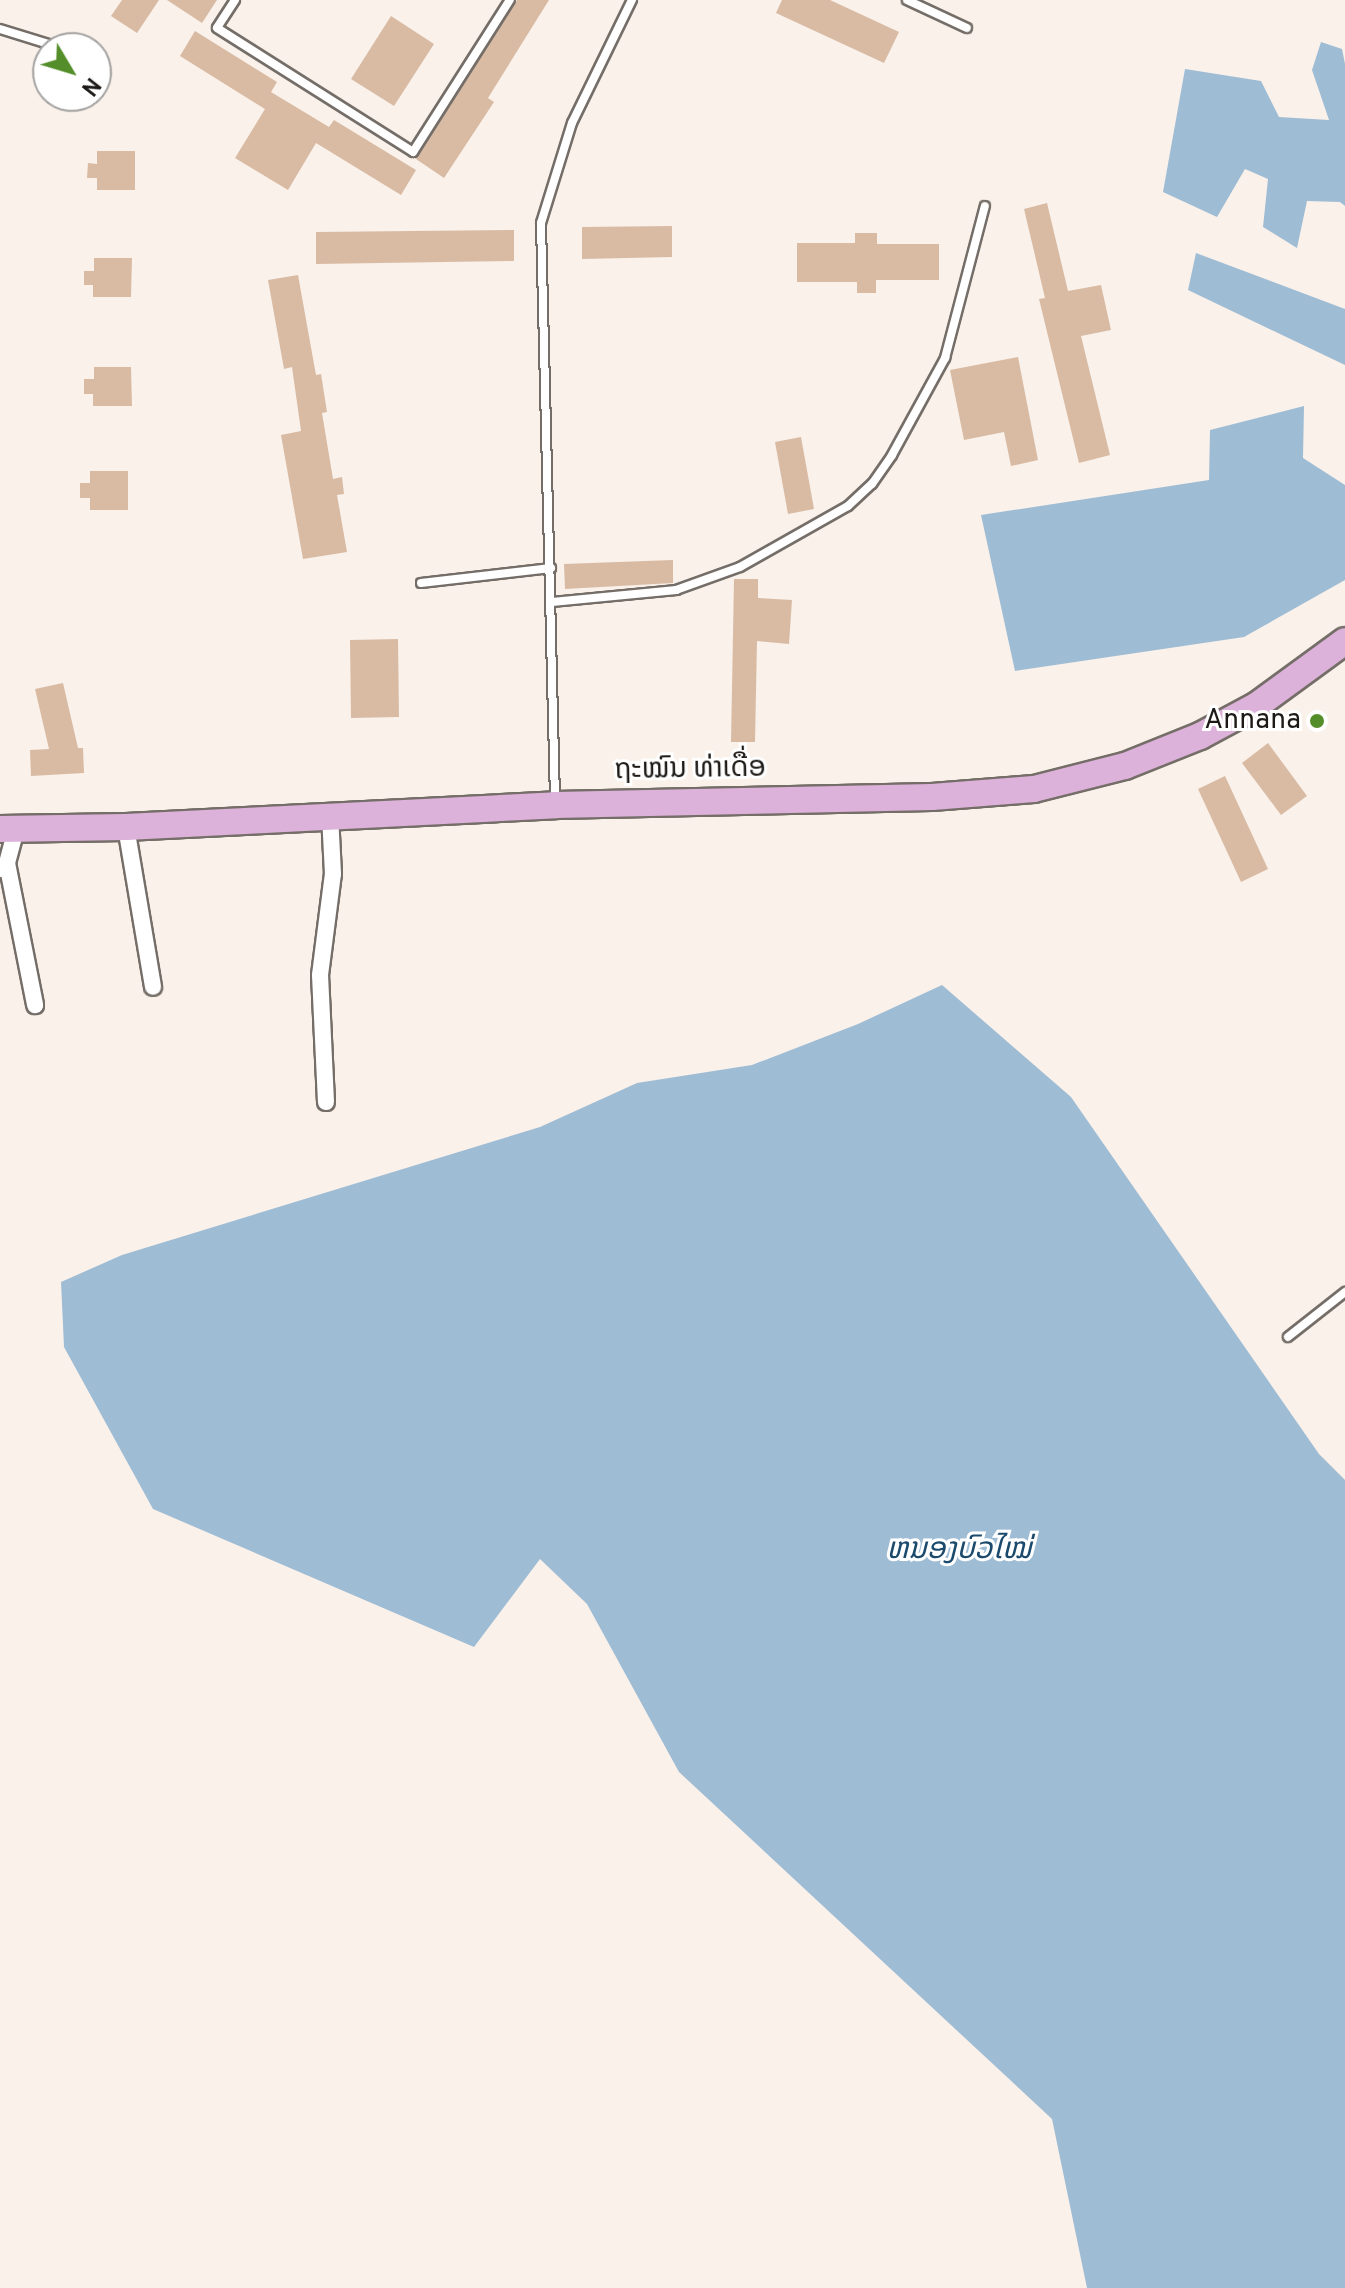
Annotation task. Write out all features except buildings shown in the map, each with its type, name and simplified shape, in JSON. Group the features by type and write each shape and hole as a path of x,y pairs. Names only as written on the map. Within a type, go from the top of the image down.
{"main road":[{"name":"ຖະໝົນ ທ່າເດື່ອ","path":"8,829 126,827 330,814 555,805 932,797 1034,789 1125,766 1200,736 1256,706 1341,652"}],"street":[{"path":"326,1102 320,975 333,874 330,814"},
{"path":"126,827 153,987"},
{"path":"8,829 3,867 35,1005"}],"lane":[{"path":"235,0 217,28 413,152 510,0"},
{"path":"555,805 541,223 572,123 632,0"},
{"path":"907,0 967,28"},
{"path":"0,29 32,39"},
{"path":"552,602 676,590 740,567 848,506 872,484 892,455 945,358 985,206"},
{"path":"421,583 551,568"},
{"path":"1288,1337 1345,1292"}],"water":[{"path":"1321,42 1342,49 1345,64 1345,206 1340,202 1307,201 1297,248 1263,227 1268,179 1245,169 1217,217 1163,192 1185,69 1261,81 1279,117 1329,120 1312,70"},
{"path":"1196,253 1345,309 1345,365 1188,290"},
{"path":"1304,406 1303,458 1345,485 1345,580 1244,637 1015,671 981,515 1209,480 1210,430"},
{"name":"ຫນອງບົວໄໝ່","path":"942,985 1071,1097 1319,1454 1345,1480 1345,2288 1087,2288 1052,2119 679,1772 587,1604 540,1559 474,1647 153,1509 64,1347 61,1282 122,1255 540,1127 637,1083 752,1065 858,1024"}],"place":[{"name":"Annana","path":"1317,721"}]}
